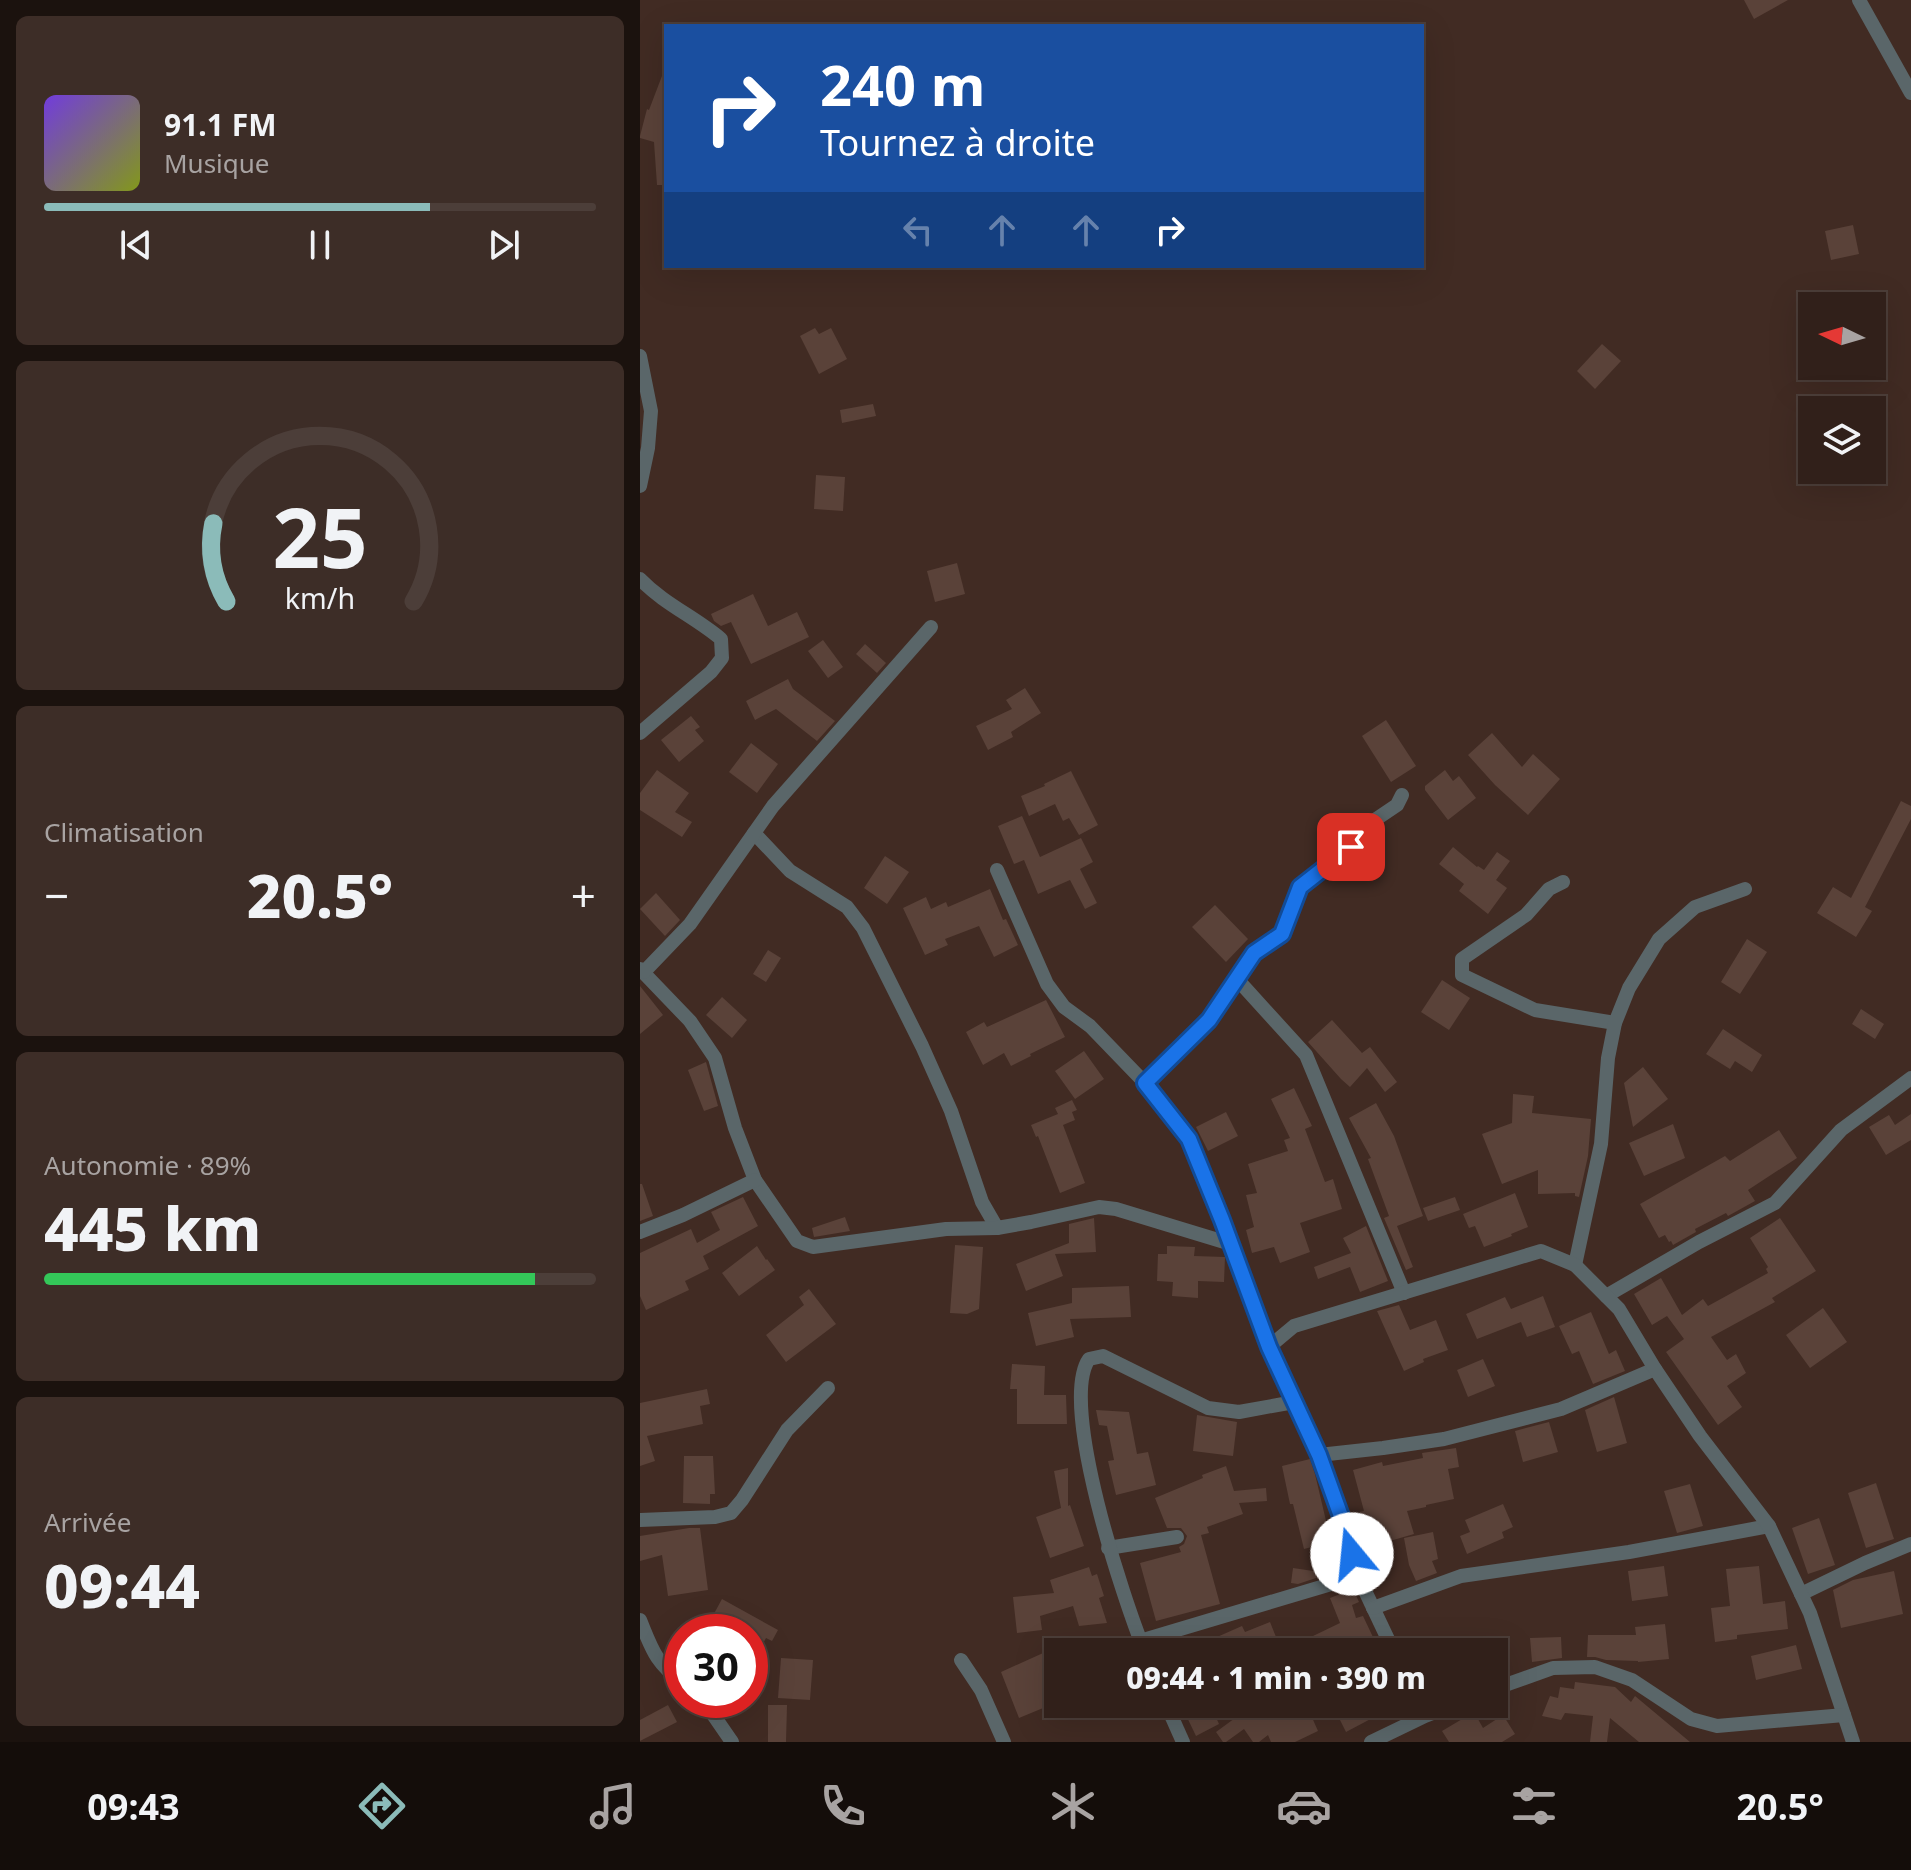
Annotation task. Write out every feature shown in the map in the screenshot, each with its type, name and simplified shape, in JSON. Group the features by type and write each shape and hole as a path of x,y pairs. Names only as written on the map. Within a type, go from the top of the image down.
{"street":[{"path":"1859,0 1911,93"},
{"path":"640,356 651,411 648,448 640,486"},
{"path":"640,579 653,593 721,639 722,658 711,672 640,733"},
{"path":"931,627 773,806 690,924 642,971 690,1021 715,1058 735,1128 755,1180 797,1241 813,1247 946,1229 997,1228 1099,1207 1116,1209 1231,1244"},
{"path":"1145,1083 1209,1020 1254,953 1282,934 1300,887 1351,847 1357,832 1397,805 1402,795"},
{"path":"754,833 790,871 847,907 863,928 922,1046 951,1111 982,1202 997,1228"},
{"path":"997,870 1047,984 1064,1007 1090,1026 1145,1083 1189,1139 1269,1347 1319,1455 1347,1533 1358,1576 1387,1638"},
{"path":"1563,882 1549,889 1526,915 1462,959 1462,975 1535,1010 1615,1023"},
{"path":"1575,1265 1601,1144 1608,1058 1615,1023 1629,988 1659,939 1695,907 1745,889"},
{"path":"1237,979 1306,1055 1404,1293"},
{"path":"1606,1296 1699,1242 1775,1203 1841,1130 1911,1078"},
{"path":"640,1232 755,1180"},
{"path":"1269,1347 1294,1326 1541,1251 1575,1265 1619,1309 1700,1436 1769,1526 1810,1613 1853,1742"},
{"path":"1140,1638 1108,1548 1085,1445 1081,1382 1084,1365 1089,1359 1103,1356 1208,1408 1239,1412 1294,1402"},
{"path":"1319,1455 1459,1436 1561,1409 1655,1369"},
{"path":"640,1520 715,1517 731,1513 787,1430 828,1388"},
{"path":"1373,1608 1461,1576 1629,1552 1769,1526"},
{"path":"1108,1548 1177,1537"},
{"path":"1801,1594 1911,1544"},
{"path":"1170,1638 1358,1576"},
{"path":"640,1620 655,1656 664,1667"},
{"path":"961,1660 981,1690 1004,1742"},
{"path":"1508,1684 1553,1668 1595,1667 1632,1680 1691,1719 1717,1726 1844,1715"},
{"path":"715,1718 732,1742"},
{"path":"1172,1718 1183,1742"},
{"path":"1371,1742 1409,1718"}],"building":[{"path":"1744,0 1788,0 1754,19"},
{"path":"664,71 664,185 657,185 654,142 640,138"},
{"path":"1853,225 1859,254 1831,260 1825,231"},
{"path":"815,328 819,334 831,328 847,359 819,374 800,336"},
{"path":"1602,344 1621,361 1595,389 1577,371"},
{"path":"873,404 876,416 842,423 840,410"},
{"path":"816,475 845,477 843,511 814,509"},
{"path":"957,563 965,594 935,602 927,571"},
{"path":"753,594 768,626 797,612 809,637 751,664 731,622 721,626 711,614"},
{"path":"823,640 843,667 828,678 808,651"},
{"path":"865,644 886,663 877,673 856,654"},
{"path":"788,679 793,689 835,721 817,741 776,709 755,720 746,701"},
{"path":"1025,688 1041,713 1011,732 1013,737 988,750 976,726 1012,709 1006,700"},
{"path":"691,716 700,727 695,730 704,741 679,762 661,740"},
{"path":"1386,720 1416,766 1391,782 1362,736"},
{"path":"1492,733 1522,767 1533,754 1560,779 1528,815 1468,755"},
{"path":"751,743 778,764 757,793 729,772"},
{"path":"657,770 689,793 675,812 692,822 682,837 640,810 640,793"},
{"path":"1445,770 1453,781 1459,776 1476,798 1448,820 1425,790 1425,786"},
{"path":"1071,771 1098,825 1079,835 1069,818 1063,821 1055,804 1029,816 1021,796"},
{"path":"1901,801 1911,806 1911,819 1865,907 1872,911 1856,937 1817,913 1833,887 1851,898"},
{"path":"1022,816 1040,857 1081,838 1093,862 1080,869 1097,903 1085,909 1070,880 1038,894 1024,860 1014,864 998,826"},
{"path":"1453,847 1484,870 1497,852 1510,861 1496,880 1507,888 1488,914 1459,891 1464,884 1439,864"},
{"path":"885,856 909,872 887,904 864,888"},
{"path":"990,889 1018,945 994,957 979,926 945,939 948,945 925,955 903,908 926,897 931,909 946,902 948,907"},
{"path":"656,893 680,920 665,936 640,909"},
{"path":"1215,905 1248,939 1226,962 1192,927"},
{"path":"1747,939 1767,952 1740,994 1721,982"},
{"path":"768,950 781,958 766,982 753,974"},
{"path":"1442,980 1470,998 1449,1030 1421,1012"},
{"path":"640,986 663,1015 640,1034"},
{"path":"722,997 747,1020 732,1038 706,1015"},
{"path":"1046,1000 1065,1037 1011,1066 1004,1053 983,1065 966,1032 984,1022 987,1027"},
{"path":"1861,1009 1884,1024 1875,1039 1852,1024"},
{"path":"1332,1020 1362,1053 1370,1047 1397,1082 1385,1092 1367,1068 1350,1087 1341,1079 1308,1042"},
{"path":"1723,1029 1762,1055 1752,1072 1735,1061 1730,1069 1706,1054"},
{"path":"1084,1051 1104,1079 1075,1099 1055,1071"},
{"path":"706,1062 718,1106 704,1111 688,1070"},
{"path":"1643,1067 1668,1099 1633,1127 1624,1083"},
{"path":"1294,1088 1312,1126 1305,1129 1325,1182 1333,1179 1342,1209 1300,1223 1310,1252 1280,1263 1274,1247 1252,1253 1246,1230 1254,1227 1246,1195 1257,1193 1248,1164 1288,1151 1284,1140 1290,1138 1271,1099"},
{"path":"1513,1094 1534,1096 1532,1113 1591,1119 1588,1156 1579,1197 1575,1193 1538,1194 1538,1170 1502,1184 1482,1134 1512,1123"},
{"path":"1072,1100 1077,1110 1072,1112 1075,1120 1063,1125 1085,1183 1060,1193 1031,1125 1058,1114 1055,1108"},
{"path":"1376,1103 1394,1136 1423,1216 1397,1226 1413,1267 1406,1270 1384,1218 1389,1216 1368,1159 1371,1158 1349,1118"},
{"path":"1226,1112 1238,1136 1208,1151 1196,1127"},
{"path":"1911,1114 1911,1140 1886,1155 1869,1127 1889,1115 1895,1125"},
{"path":"1673,1124 1685,1158 1644,1176 1629,1143"},
{"path":"1779,1130 1797,1158 1748,1190 1755,1201 1695,1229 1696,1232 1673,1245 1665,1235 1659,1238 1640,1204 1725,1156 1730,1161"},
{"path":"640,1184 653,1216 640,1221"},
{"path":"1515,1193 1528,1227 1484,1247 1475,1226 1469,1228 1463,1214"},
{"path":"743,1197 758,1226 703,1256 709,1269 685,1281 689,1290 646,1310 640,1296 640,1253 691,1229 697,1243 720,1230 711,1212"},
{"path":"1455,1197 1460,1210 1428,1221 1423,1208"},
{"path":"845,1217 850,1231 814,1237 812,1228"},
{"path":"1094,1218 1096,1252 1055,1254 1063,1276 1026,1291 1016,1264 1069,1243 1069,1224"},
{"path":"1780,1218 1816,1271 1772,1298 1775,1302 1711,1337 1727,1360 1736,1354 1746,1373 1727,1386 1742,1407 1718,1425 1666,1352 1684,1339 1667,1316 1652,1325 1634,1294 1661,1278 1682,1315 1703,1299 1708,1306 1768,1273 1768,1267 1750,1238"},
{"path":"1366,1226 1388,1281 1360,1292 1350,1267 1318,1279 1314,1267 1351,1253 1343,1238"},
{"path":"955,1245 983,1247 979,1309 967,1314 950,1313"},
{"path":"757,1246 775,1270 739,1296 722,1273"},
{"path":"1167,1246 1195,1247 1194,1256 1225,1257 1224,1282 1198,1281 1198,1298 1172,1296 1173,1282 1157,1281 1158,1254 1167,1254"},
{"path":"1129,1286 1131,1317 1070,1319 1074,1337 1036,1346 1028,1313 1072,1303 1072,1288"},
{"path":"809,1289 836,1324 786,1362 766,1335 804,1305 799,1297"},
{"path":"1543,1296 1555,1327 1527,1337 1521,1322 1477,1339 1466,1314 1505,1297 1511,1309"},
{"path":"1399,1305 1410,1330 1436,1320 1448,1350 1423,1359 1424,1362 1404,1371 1377,1311"},
{"path":"1823,1308 1847,1342 1810,1368 1786,1335"},
{"path":"1591,1312 1609,1354 1616,1350 1625,1371 1593,1384 1579,1351 1572,1354 1559,1326"},
{"path":"1483,1359 1495,1386 1468,1397 1457,1370"},
{"path":"1012,1364 1045,1366 1044,1395 1066,1395 1067,1424 1017,1424 1017,1389 1010,1389"},
{"path":"707,1389 710,1404 700,1406 703,1424 647,1436 655,1461 640,1466 640,1403"},
{"path":"1614,1397 1627,1443 1597,1452 1585,1410"},
{"path":"1096,1410 1129,1412 1137,1454 1148,1452 1156,1485 1116,1495 1108,1461 1114,1460 1107,1426 1099,1425"},
{"path":"1197,1415 1237,1422 1233,1456 1193,1451"},
{"path":"1549,1422 1558,1452 1523,1462 1515,1431"},
{"path":"1456,1448 1459,1467 1448,1469 1454,1499 1407,1511 1414,1534 1369,1547 1359,1512 1364,1511 1353,1470 1382,1462 1383,1466 1423,1458 1422,1453"},
{"path":"684,1456 713,1456 715,1494 710,1494 710,1504 683,1503"},
{"path":"1310,1459 1331,1542 1304,1549 1282,1466"},
{"path":"1226,1466 1234,1491 1266,1488 1267,1501 1239,1503 1243,1514 1207,1527 1209,1533 1201,1535 1220,1604 1156,1621 1140,1563 1181,1552 1179,1547 1187,1536 1181,1528 1167,1528 1155,1498"},
{"path":"1068,1468 1068,1506 1084,1546 1050,1558 1036,1517 1061,1508 1054,1471"},
{"path":"1876,1483 1894,1539 1866,1548 1848,1493"},
{"path":"1690,1484 1703,1526 1677,1533 1664,1491"},
{"path":"1503,1504 1513,1527 1502,1532 1504,1538 1467,1554 1460,1536 1470,1532 1465,1520"},
{"path":"1819,1518 1835,1565 1808,1574 1792,1528"},
{"path":"700,1528 708,1590 668,1596 662,1555 640,1561 640,1536"},
{"path":"1433,1532 1438,1559 1432,1561 1437,1573 1416,1581 1409,1565 1404,1538"},
{"path":"1664,1566 1668,1596 1632,1601 1628,1571"},
{"path":"1759,1566 1763,1604 1785,1601 1788,1629 1737,1635 1737,1639 1715,1642 1711,1608 1730,1606 1726,1569"},
{"path":"1089,1567 1092,1576 1097,1574 1104,1596 1099,1598 1107,1623 1079,1626 1073,1606 1040,1616 1042,1630 1017,1633 1013,1597 1054,1593 1050,1580"},
{"path":"1293,1568 1320,1572 1319,1577 1298,1584 1291,1583"},
{"path":"1894,1571 1903,1614 1841,1628 1833,1590 1853,1580"},
{"path":"1353,1589 1359,1602 1352,1605 1356,1618 1363,1616 1373,1638 1314,1638 1340,1623 1330,1598"},
{"path":"722,1599 749,1614 714,1614"},
{"path":"1270,1622 1276,1638 1215,1638 1242,1626 1245,1632"},
{"path":"768,1624 778,1630 772,1641 768,1639"},
{"path":"1665,1624 1669,1659 1638,1662 1587,1657 1588,1635 1636,1635 1635,1627"},
{"path":"1561,1637 1562,1658 1532,1662 1530,1638"},
{"path":"1796,1645 1802,1669 1756,1680 1751,1656"},
{"path":"1044,1653 1044,1708 1019,1718 1001,1672"},
{"path":"781,1658 813,1660 810,1700 778,1698"},
{"path":"1575,1682 1615,1687 1631,1702 1635,1696 1690,1742 1639,1742 1610,1718 1607,1742 1590,1742 1593,1716 1565,1713 1561,1720 1542,1716 1550,1696 1558,1698 1560,1687 1574,1689"},
{"path":"768,1705 787,1705 786,1742 768,1742"},
{"path":"664,1707 664,1718 675,1718 677,1722 640,1741 640,1720"},
{"path":"1187,1718 1216,1718 1219,1724 1196,1736"},
{"path":"1235,1718 1312,1718 1318,1731 1295,1742 1271,1742 1268,1735 1259,1742 1253,1742 1244,1729 1223,1742 1216,1732"},
{"path":"1339,1718 1372,1718 1346,1732"},
{"path":"1464,1718 1477,1718 1483,1728 1498,1718 1505,1718 1515,1734 1502,1742 1449,1742 1442,1731"}],"route":[{"path":"1351,847 1300,887 1282,934 1254,953 1209,1020 1145,1083 1189,1139 1269,1347 1319,1455 1352,1554"}]}
